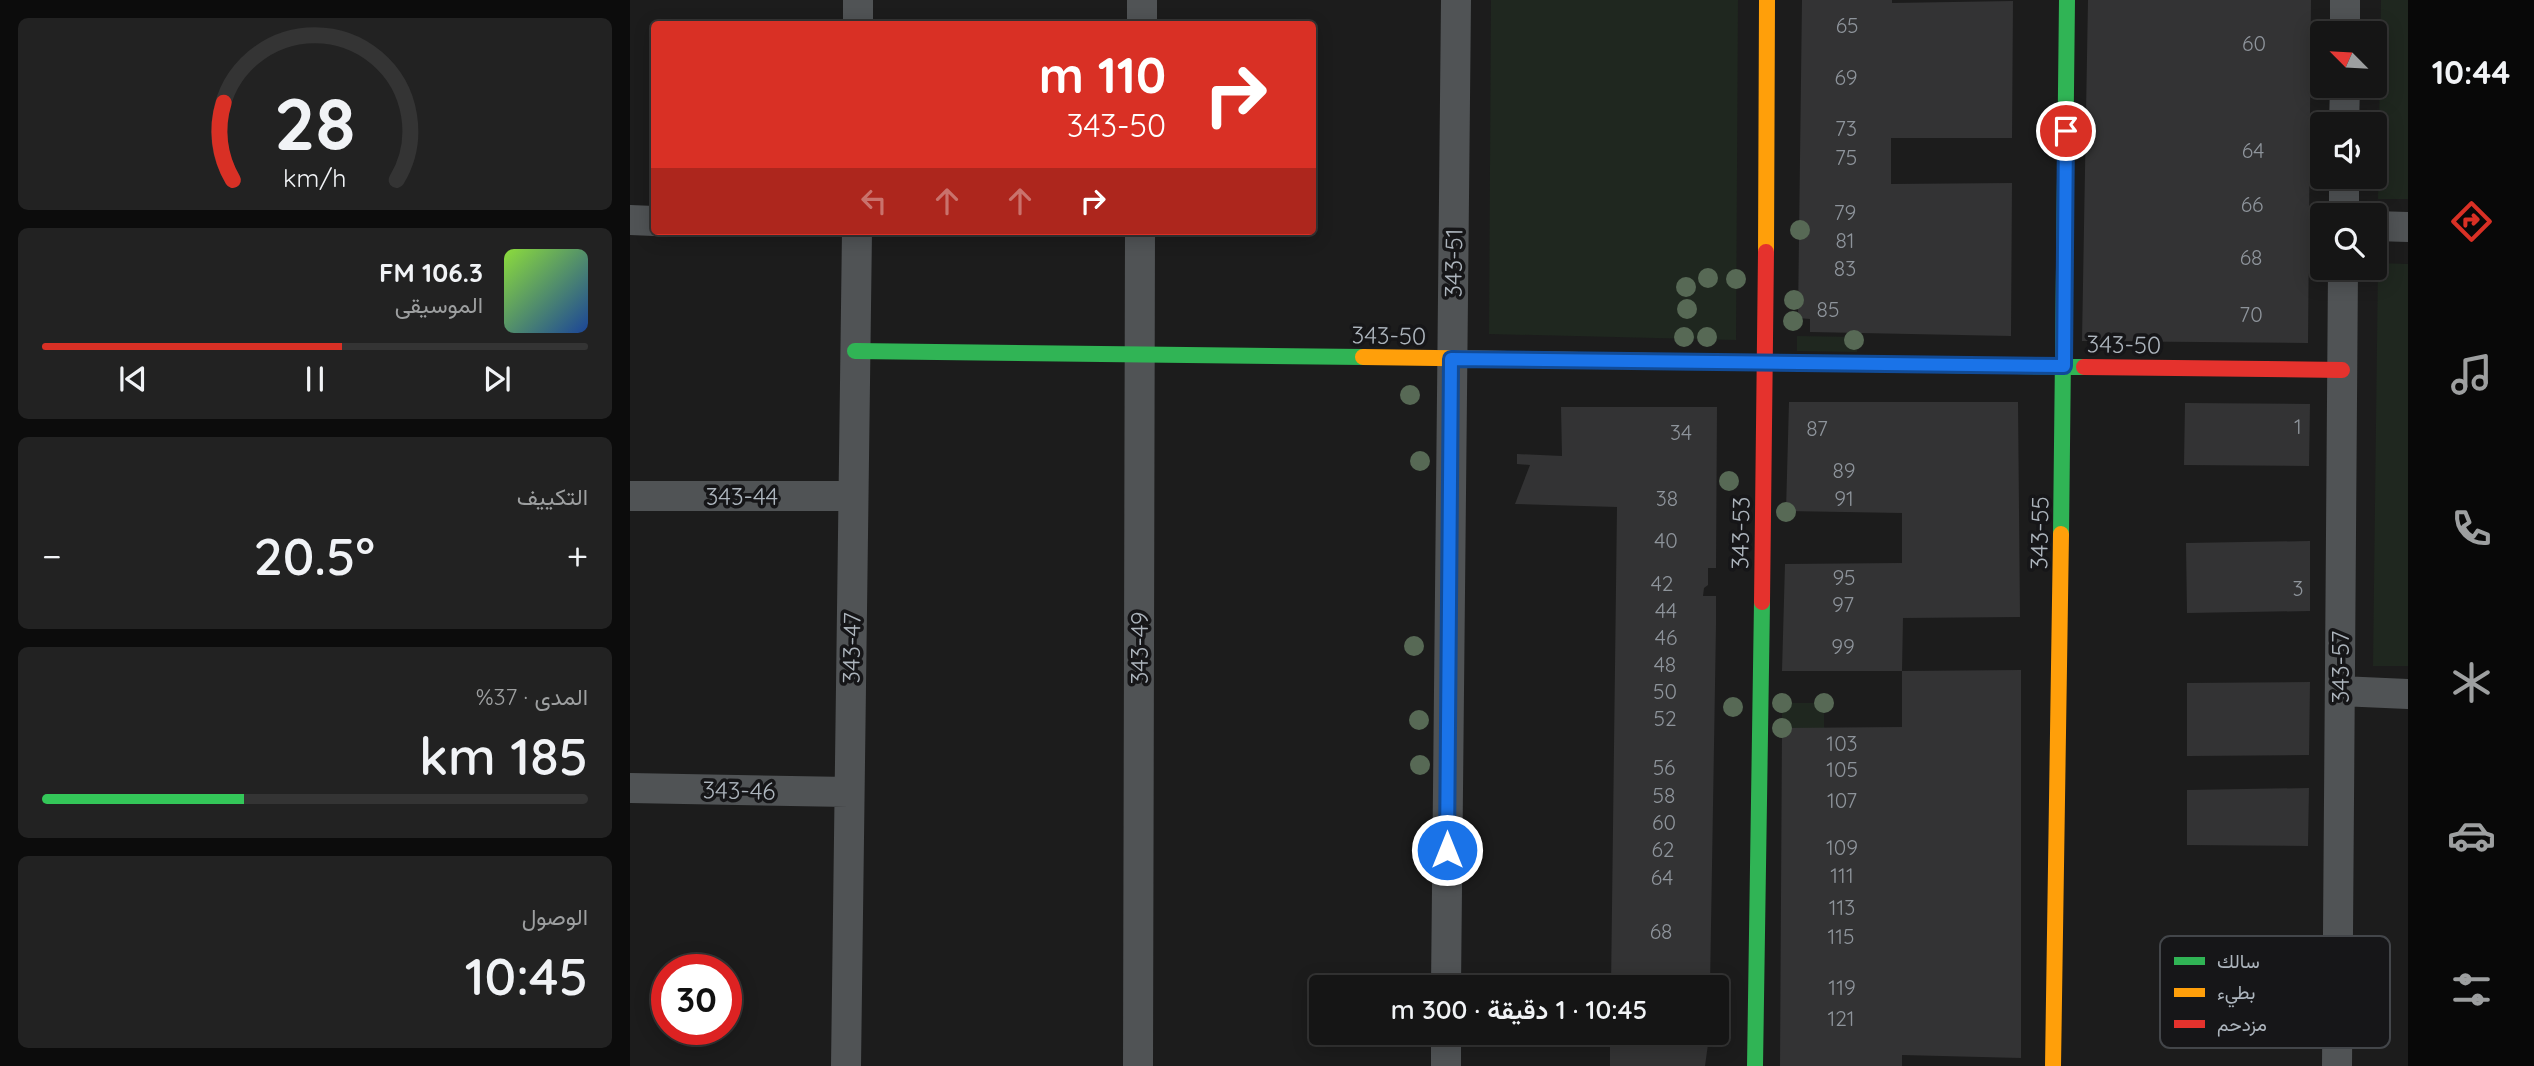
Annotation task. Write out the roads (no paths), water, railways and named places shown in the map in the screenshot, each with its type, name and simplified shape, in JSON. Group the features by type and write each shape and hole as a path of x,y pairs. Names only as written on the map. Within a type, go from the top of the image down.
{"street":[{"path":"858,0 858,21"},
{"path":"1142,0 1142,21"},
{"name":"343-51","path":"1446,975 1456,0"},
{"name":"343-53","path":"1755,1066 1766,362 1767,0"},
{"name":"343-55","path":"2053,1066 2067,0"},
{"path":"2345,0 2345,21"},
{"path":"630,220 651,221"},
{"path":"2387,226 2408,227"},
{"name":"343-47","path":"846,1066 857,235"},
{"name":"343-49","path":"1138,1066 1140,235"},
{"name":"343-57","path":"2338,936 2343,280"},
{"name":"343-50","path":"855,351 2342,370"},
{"name":"343-44","path":"630,496 853,496"},
{"path":"2340,691 2408,694"},
{"name":"343-46","path":"630,788 848,792"},
{"path":"1446,1045 1446,1066"},
{"name":"343-57","path":"2337,1048 2337,1066"}]}
